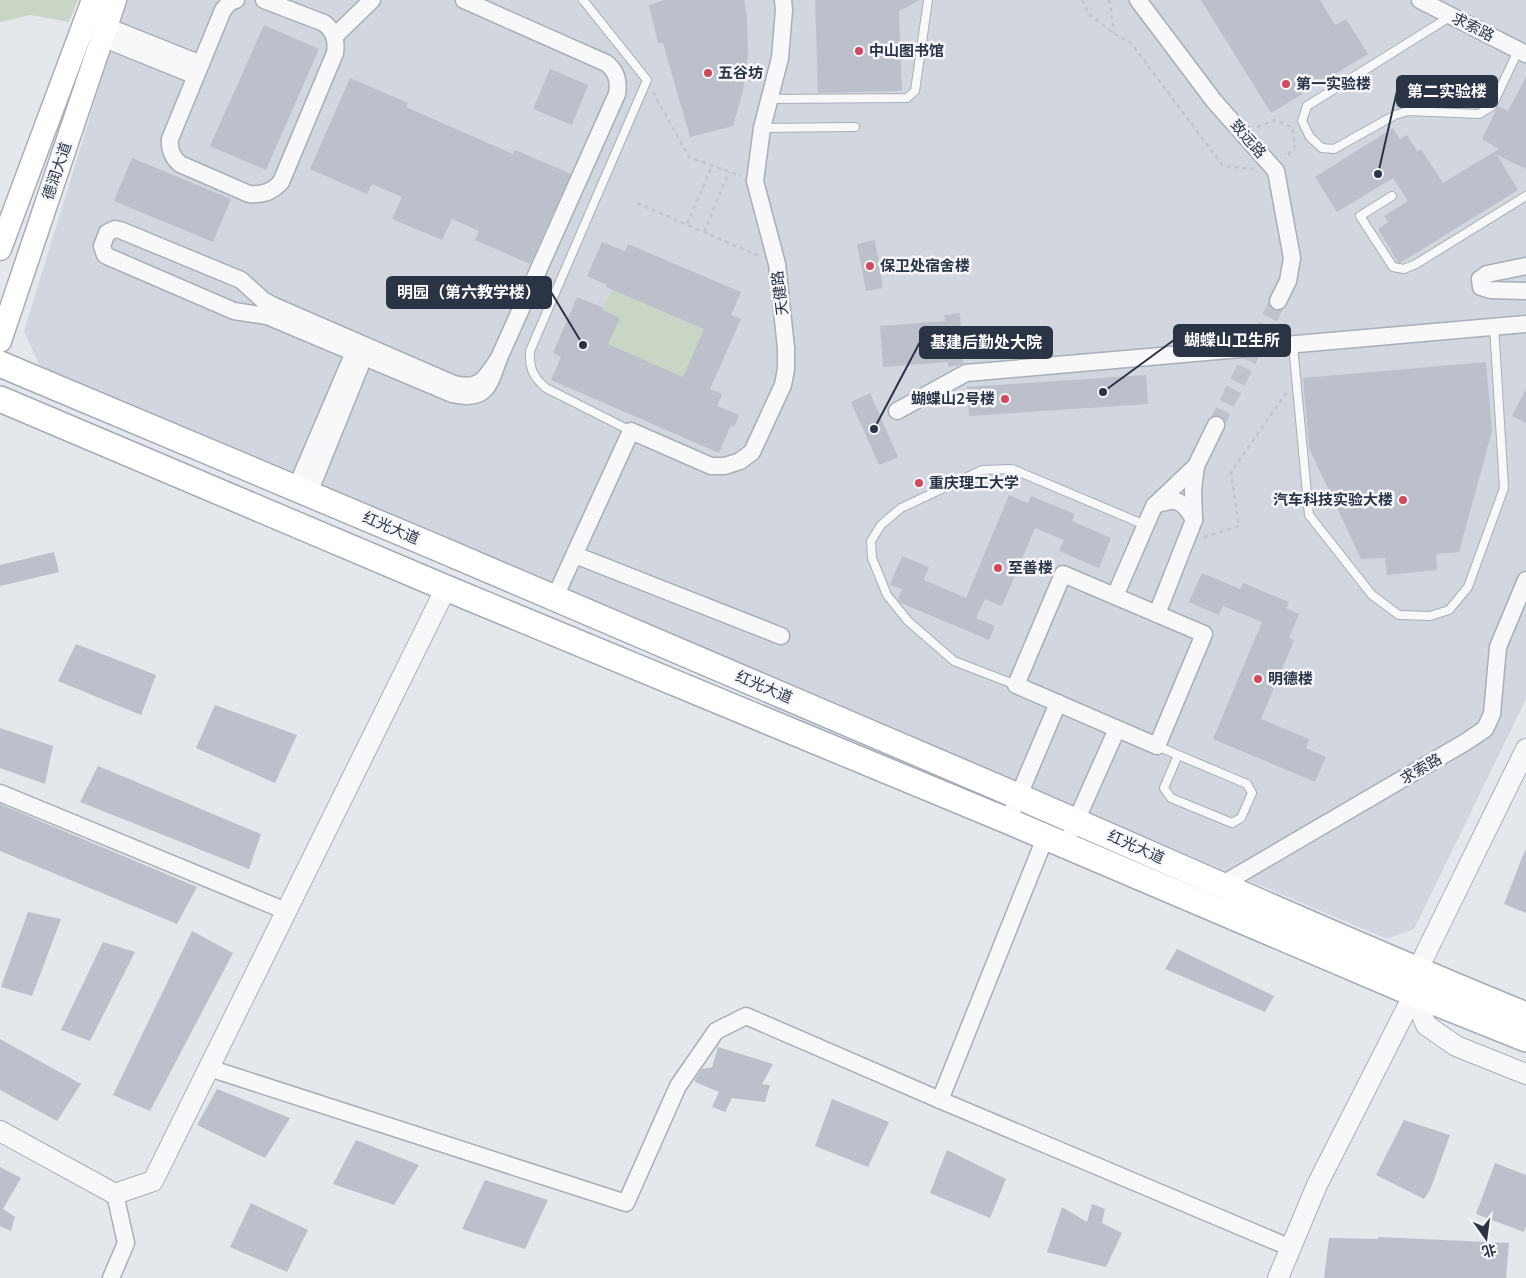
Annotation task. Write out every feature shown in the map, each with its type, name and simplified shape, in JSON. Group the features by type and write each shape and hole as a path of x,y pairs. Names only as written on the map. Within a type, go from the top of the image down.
{"main road":[{"name":"德润大道","path":"0,249 93,0"},
{"name":"德润大道","path":"0,341 115,0"},
{"name":"红光大道","path":"0,364 555,597 1221,885 1526,1039"},
{"name":"红光大道","path":"0,399 446,588 1055,842 1416,982 1526,1016"}],"street":[{"path":"236,0 230,2 223,10 170,139 169,146 175,159 180,164 249,194 258,195 274,189 281,182 335,53 336,44 335,36 330,28 324,24 264,0"},
{"path":"335,36 372,0"},
{"path":"361,350 267,316 234,311 109,257 105,255 102,246 110,230 120,230 241,280 263,300 272,305 452,394 469,396 482,392 487,388 617,94 618,86 616,73 606,63 464,0"},
{"name":"天健路","path":"631,431 711,466 726,466 740,461 752,452 784,385 786,348 777,264 755,181 762,128 780,58 784,10 783,0"},
{"name":"致远路","path":"1138,0 1214,101 1279,167 1292,258 1288,281 1278,301"},
{"name":"求索路","path":"1420,0 1522,52"},
{"path":"104,32 198,70"},
{"path":"1526,266 1487,274 1480,279 1481,287 1490,290 1526,290"},
{"path":"897,411 966,373 1526,324"},
{"path":"302,491 361,350"},
{"path":"1157,614 1194,520 1193,489 1196,466 1216,425"},
{"path":"555,597 631,431"},
{"path":"1115,596 1154,506 1196,466"},
{"path":"1154,506 1167,500 1179,501 1187,508 1194,520"},
{"path":"575,555 781,636"},
{"path":"1063,574 1157,614 1204,634 1157,746 1016,684 1063,574"},
{"name":"求索路","path":"1221,885 1486,729 1492,714 1498,647 1526,580"},
{"path":"0,1131 115,1194 153,1181 446,588"},
{"path":"1008,821 1058,703"},
{"path":"940,1100 1055,842 1076,821 1117,729"},
{"path":"1278,1278 1318,1185 1526,749"},
{"path":"0,793 286,911"},
{"path":"1416,982 1426,1025 1456,1046 1526,1074"},
{"path":"209,1068 626,1203 678,1086 716,1031 746,1016 1291,1248"},
{"path":"111,1278 126,1243 115,1194"}],"lane":[{"path":"583,0 647,80 530,351 530,362 532,373 538,382 546,388 631,431"},
{"path":"769,99 907,98 915,91 928,0"},
{"path":"1451,16 1307,106 1302,121 1310,137 1322,148 1334,149 1394,115 1408,111 1479,114 1492,106 1522,52"},
{"path":"762,128 855,127"},
{"path":"1392,196 1360,216 1393,267 1404,269 1416,264 1526,196"},
{"path":"1293,345 1309,515 1372,595 1399,615 1430,616 1448,610 1468,587 1504,488 1494,326"},
{"path":"1016,684 954,661 908,621 886,595 872,558 871,541 881,525 901,508 982,470 1012,469 1145,525"},
{"path":"1157,746 1247,784 1252,793 1241,818 1232,823 1171,798 1164,788 1178,755"}],"path":[{"path":"1082,0 1090,15 1115,34 1131,43 1223,166 1279,167 1295,146 1292,127 1275,120 1252,130"},
{"path":"1108,0 1115,34"},
{"path":"647,80 689,157 755,181"},
{"path":"687,224 712,166"},
{"path":"704,232 729,172"},
{"path":"638,203 777,264"},
{"path":"1212,534 1239,526 1231,472 1282,400"}],"shaded area":[{"name":"重庆理工大学","path":"126,0 1526,0 1526,699 1414,929 1387,939 582,599 40,367 24,331"}],"green space":[{"path":"0,0 78,0 69,22 30,15 0,22"},
{"path":"612,289 704,329 683,377 593,337 599,322 615,328 620,318 603,310"}],"building":[{"name":"五谷坊","path":"664,0 744,0 747,19 748,55 743,91 733,126 690,137 663,43 658,43 649,5"},
{"name":"中山图书馆","path":"815,0 920,0 899,11 902,91 818,93"},
{"name":"第一实验楼","path":"1201,0 1320,0 1335,25 1346,19 1368,54 1271,113"},
{"path":"264,25 319,49 266,170 210,146"},
{"path":"550,69 588,85 572,125 533,109"},
{"path":"1526,77 1526,169 1497,155 1518,190 1400,263 1378,229 1388,222 1384,216 1408,201 1393,178 1337,212 1315,177 1393,128 1400,139 1407,135 1417,151 1421,149 1443,183 1499,149 1482,139 1498,106 1508,111"},
{"path":"350,78 408,103 406,107 513,154 515,150 571,174 530,264 475,240 479,231 452,219 442,240 392,219 402,197 372,184 367,194 310,169"},
{"path":"132,158 231,199 213,242 114,201"},
{"name":"保卫处宿舍楼","path":"875,240 883,288 866,291 857,244"},
{"path":"602,242 625,251 628,244 741,292 731,315 741,319 710,389 722,394 717,406 739,415 734,427 731,425 719,453 551,380 561,357 553,353 577,297 604,308 603,310 620,318 608,344 683,377 704,329 606,287 607,285 587,276"},
{"path":"960,313 963,364 948,367 948,362 883,367 880,326 945,321 944,315"},
{"name":"汽车科技实验大楼","path":"1486,362 1492,431 1459,552 1436,554 1437,570 1387,575 1385,558 1361,559 1309,448 1303,378"},
{"path":"1146,375 1148,404 969,416 967,387"},
{"path":"1526,389 1526,423 1512,416"},
{"path":"870,393 898,457 879,465 851,402"},
{"name":"至善楼","path":"1009,495 1028,503 1031,496 1075,514 1072,521 1111,538 1099,568 1059,551 1064,540 1035,528 1002,606 985,599 976,618 995,626 989,640 901,603 898,599 902,589 890,585 902,556 929,567 924,580 966,598"},
{"path":"54,552 59,572 0,586 0,565"},
{"name":"明德楼","path":"1202,573 1240,589 1243,583 1289,602 1286,608 1299,614 1289,638 1294,640 1261,719 1309,739 1306,748 1326,757 1315,782 1213,739 1262,622 1223,606 1219,615 1189,602"},
{"path":"76,644 156,675 141,715 58,681"},
{"path":"215,705 297,735 275,783 196,748"},
{"path":"0,728 53,746 45,784 0,768"},
{"path":"98,766 261,834 249,869 80,802"},
{"path":"0,804 197,887 177,924 0,851"},
{"path":"1526,850 1526,913 1504,904"},
{"path":"28,912 61,919 32,996 1,987"},
{"path":"192,931 233,953 150,1111 113,1095"},
{"path":"103,942 135,952 90,1041 61,1030"},
{"path":"1177,949 1274,996 1265,1012 1165,969"},
{"path":"0,1039 81,1084 57,1121 0,1090"},
{"path":"718,1047 773,1064 762,1084 770,1085 765,1102 732,1098 725,1112 712,1107 719,1092 695,1082 695,1079 702,1069 712,1067"},
{"path":"217,1089 290,1118 265,1158 197,1125"},
{"path":"832,1099 889,1122 868,1167 815,1146"},
{"path":"1404,1120 1450,1135 1430,1190 1424,1199 1376,1175"},
{"path":"356,1140 419,1165 394,1205 333,1184"},
{"path":"947,1150 1006,1179 990,1218 930,1193"},
{"path":"1495,1163 1526,1175 1526,1226 1524,1232 1476,1214"},
{"path":"0,1167 21,1178 3,1209 15,1217 11,1231 0,1226"},
{"path":"485,1180 548,1200 525,1249 462,1229"},
{"path":"251,1203 308,1230 287,1272 230,1247"},
{"path":"1092,1204 1105,1209 1102,1223 1122,1233 1106,1267 1047,1252 1062,1207 1087,1222"},
{"path":"1378,1237 1509,1243 1506,1278 1324,1278 1329,1238 1378,1239"}],"tunnel":[{"path":"1216,425 1278,301"}],"place":[{"name":"中山图书馆","path":"859,51"},
{"name":"五谷坊","path":"708,73"},
{"name":"第一实验楼","path":"1286,84"},
{"name":"第二实验楼","path":"1378,174"},
{"name":"保卫处宿舍楼","path":"870,266"},
{"name":"明园（第六教学楼）","path":"583,345"},
{"name":"蝴蝶山卫生所","path":"1103,392"},
{"name":"蝴蝶山2号楼","path":"1005,399"},
{"name":"基建后勤处大院","path":"874,429"},
{"name":"重庆理工大学","path":"919,483"},
{"name":"汽车科技实验大楼","path":"1403,500"},
{"name":"至善楼","path":"998,568"},
{"name":"明德楼","path":"1258,679"}]}
